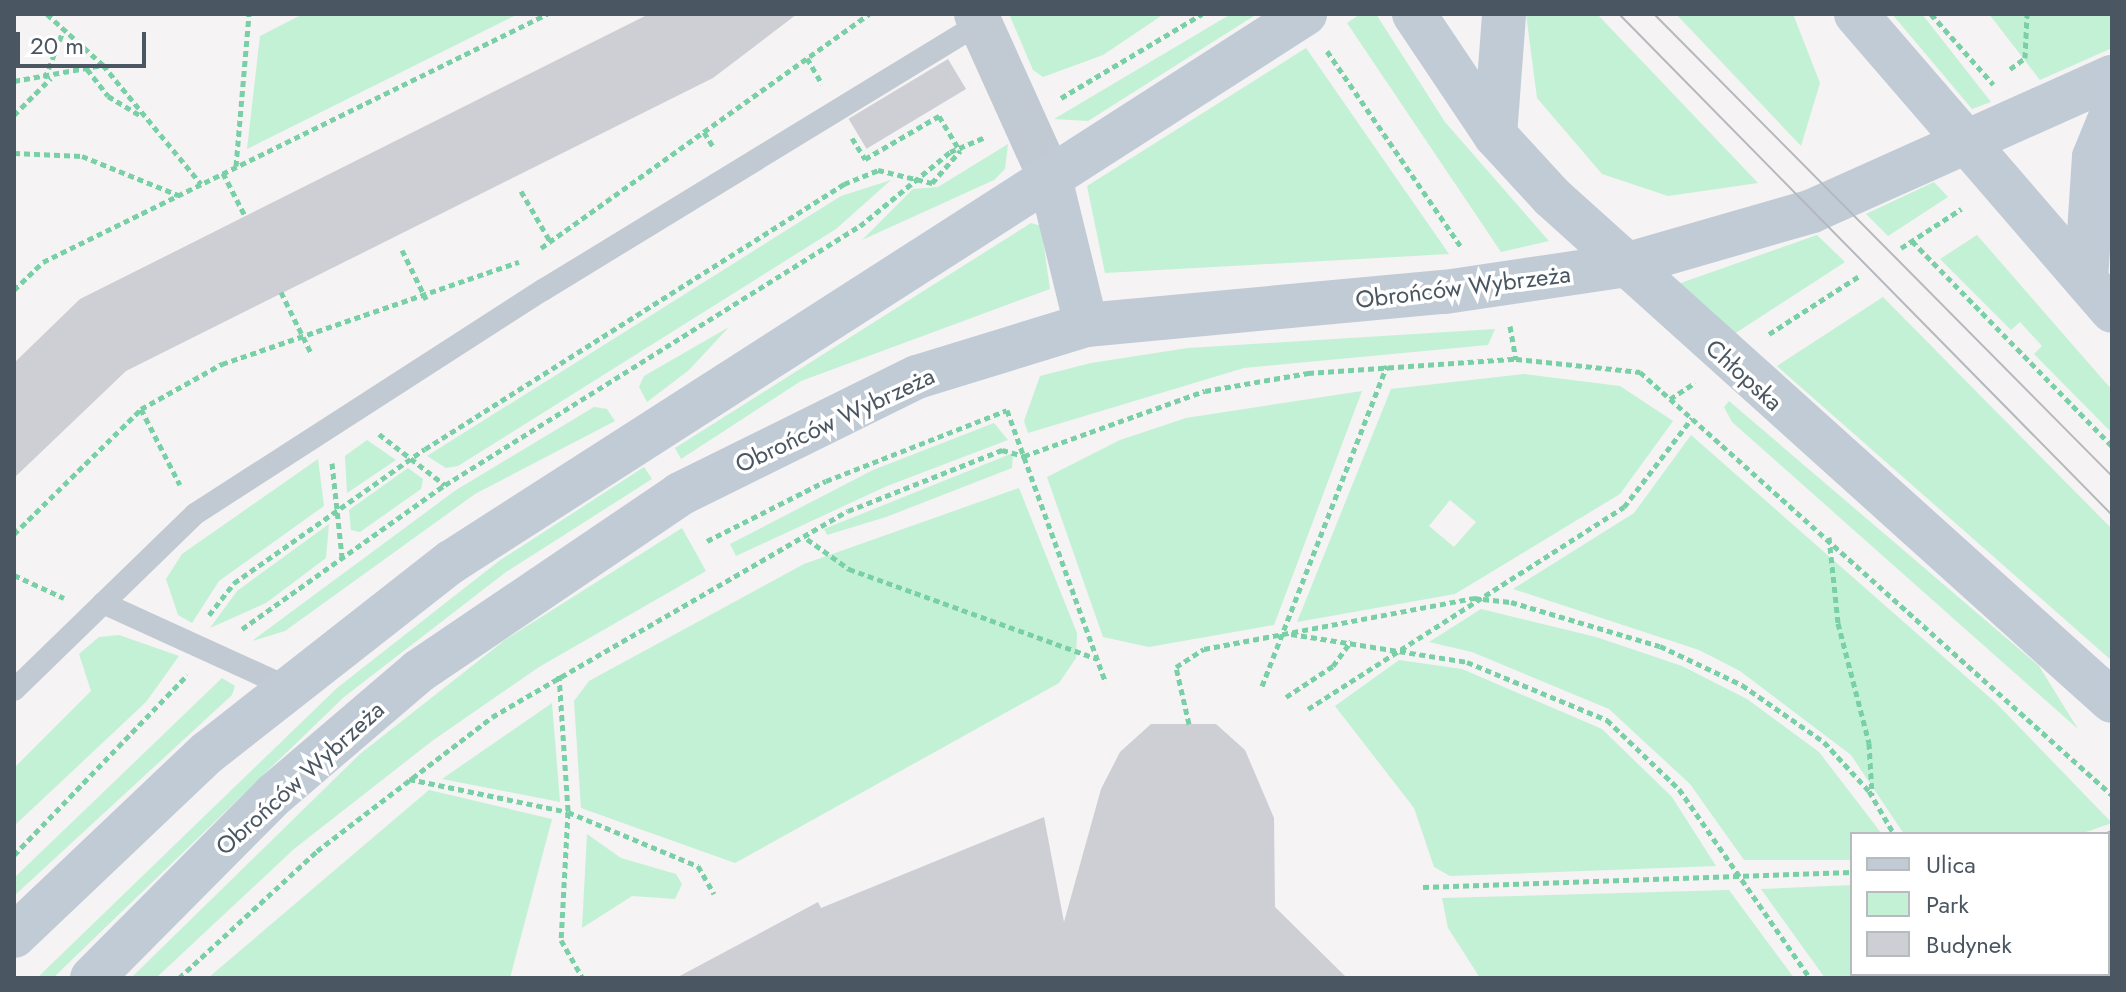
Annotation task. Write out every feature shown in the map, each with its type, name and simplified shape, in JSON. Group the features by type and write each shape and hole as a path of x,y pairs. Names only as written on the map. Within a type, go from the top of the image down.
{"main road":[{"name":"Chłopska","path":"1414,14 1495,135 1622,266 2112,701"},
{"path":"1495,135 1504,14"},
{"path":"1856,14 2099,295"},
{"path":"14,936 115,835 287,687 583,474 1050,178 1311,25"},
{"name":"Obrońców Wybrzeża","path":"92,978 275,794 419,671 554,572 680,494 917,377 1086,325 1445,292 1622,266 1773,226 2112,77"},
{"path":"2099,295 2094,157 2112,113"},
{"path":"1050,178 1086,325"}],"street":[{"path":"978,18 1050,178"}],"lane":[{"path":"14,690 195,514 543,290 978,18"},
{"path":"98,607 287,687"}],"path":[{"path":"47,14 103,65 141,115 201,184"},
{"path":"236,167 249,14"},
{"path":"14,290 43,262 547,14"},
{"path":"538,251 869,14"},
{"path":"1045,106 1202,14"},
{"path":"1931,14 1981,77 2003,90"},
{"path":"2010,69 2025,58 2027,14"},
{"path":"1311,25 1467,255"},
{"path":"14,115 48,78 63,31"},
{"path":"14,81 48,78 103,65"},
{"path":"87,69 108,96 141,115"},
{"path":"14,855 157,714 202,650 263,617 445,485 860,226 914,181 960,151 932,183 914,181 864,172 411,458 226,591 204,625 202,650"},
{"path":"14,153 82,156 179,195"},
{"path":"223,173 245,216"},
{"path":"521,191 550,241"},
{"path":"1901,248 1961,209"},
{"path":"1912,241 2112,446"},
{"path":"402,250 426,299"},
{"path":"14,534 141,409 222,364 426,299 525,260"},
{"path":"1759,340 1859,276"},
{"path":"281,292 311,353"},
{"path":"1510,326 1516,359"},
{"path":"179,978 409,779 559,674 807,539 848,511 1002,450 1024,456 1205,391 1387,366 1516,359 1640,372 1829,536 2112,795"},
{"path":"1262,686 1387,366"},
{"path":"1670,399 1706,376"},
{"path":"141,409 195,514"},
{"path":"707,541 854,468 1007,410 1106,683"},
{"path":"1308,709 1473,598 1624,507 1692,418"},
{"path":"370,427 445,485"},
{"path":"330,452 342,558"},
{"path":"1829,536 1838,623 1869,743 1872,796"},
{"path":"807,539 849,569 1098,659"},
{"path":"14,575 98,607"},
{"path":"1189,724 1176,667 1204,649 1473,598 1547,612 1697,660 1824,742 1872,796 1893,832"},
{"path":"1283,633 1399,648 1467,662 1607,720 1679,789 1810,978"},
{"path":"1286,697 1333,666 1351,641"},
{"path":"559,674 568,812 561,940 582,977"},
{"path":"409,779 568,812 698,866 714,894"},
{"path":"1423,887 1850,872"}],"green space":[{"path":"303,14 518,14 247,149 260,36"},
{"path":"1009,14 1164,14 1103,55 1043,77 1033,70"},
{"path":"1231,14 1257,14 1088,121 1054,119"},
{"path":"1360,14 1376,14 1445,122 1549,241 1501,252 1347,23"},
{"path":"1526,14 1597,14 1758,183 1668,196 1602,174 1537,98"},
{"path":"1676,14 1793,14 1820,83 1801,146"},
{"path":"1892,14 1922,14 1991,102 1972,109"},
{"path":"1989,14 2112,14 2112,48 2040,80"},
{"path":"1306,48 1449,254 1105,273 1087,186"},
{"path":"1008,144 1005,169 994,180 862,240 913,189 938,187"},
{"path":"891,180 836,229 458,466 446,468 427,456 841,196"},
{"path":"1934,182 1948,197 1888,236 1866,214"},
{"path":"1031,223 1041,226 1050,289 801,381 681,459 675,448"},
{"path":"1817,235 1845,262 1731,336 1678,284"},
{"path":"1977,235 2112,390 2112,433 2034,354 2042,346 2020,322 2011,330 1940,259"},
{"path":"1883,297 2112,529 2112,661 1777,366"},
{"path":"729,327 689,370 647,402 639,387 644,376"},
{"path":"1495,329 1488,345 1244,368 1028,433 1024,421 1040,376 1091,363 1188,348"},
{"path":"1524,374 1620,386 1673,421 1620,494 1455,594 1297,622 1391,389","holes":["1450,500 1476,522 1454,547 1429,526"]},
{"path":"1362,391 1274,625 1149,647 1103,637 1047,477 1120,440 1186,418"},
{"path":"1729,401 2039,666 2078,729 1732,422 1724,407"},
{"path":"594,407 607,409 615,421 475,494 285,631 252,641 456,490"},
{"path":"994,423 1008,440 887,486 736,556 730,544 873,470"},
{"path":"1691,435 1996,703 2112,823 2086,832 1903,832 1851,755 1740,671 1699,650 1513,589 1634,513"},
{"path":"367,440 396,460 347,493 345,456"},
{"path":"1013,453 1012,468 886,517 827,535 824,529"},
{"path":"318,459 324,506 219,581 192,623 178,615 166,579 182,554"},
{"path":"644,467 652,479 506,572 344,697 53,978 37,978 337,688 499,561"},
{"path":"408,468 423,479 421,489 360,532 351,530 349,510"},
{"path":"1019,488 1077,633 1076,658 1059,683 735,863 581,808 574,701 589,681 804,564"},
{"path":"329,524 326,558 266,603 210,628 237,591"},
{"path":"682,528 706,571 539,667 432,741 294,849 156,978 131,978 360,754 505,640"},
{"path":"1481,609 1596,637 1682,666 1747,699 1819,752 1880,832 1850,832 1850,860 1744,860 1690,784 1609,709 1472,652 1429,642"},
{"path":"119,635 179,656 146,702 14,826 14,768 91,691 79,654 99,637"},
{"path":"1399,660 1462,669 1602,729 1672,797 1716,866 1450,876 1434,867 1414,808 1335,706"},
{"path":"222,678 235,686 232,695 14,896 14,878"},
{"path":"552,703 560,802 442,779"},
{"path":"429,790 552,819 510,978 208,978"},
{"path":"587,834 621,858 676,874 682,884 675,899 632,896 582,928"},
{"path":"2112,844 2112,978 1930,978 2110,976"},
{"path":"1850,885 1850,976 1909,978 1825,978 1761,889"},
{"path":"1729,890 1794,978 1480,978 1448,928 1442,898"}],"building":[{"path":"649,14 797,14 713,78 126,371 14,478 14,363 80,299"},
{"path":"948,59 966,89 867,149 849,119"},
{"path":"1151,724 1216,724 1245,750 1274,818 1275,907 1347,978 676,978 818,902 821,908 1044,817 1064,922 1101,789 1120,752"}],"tram line":[{"path":"1619,14 2112,515"},
{"path":"1654,14 2112,476"}]}
